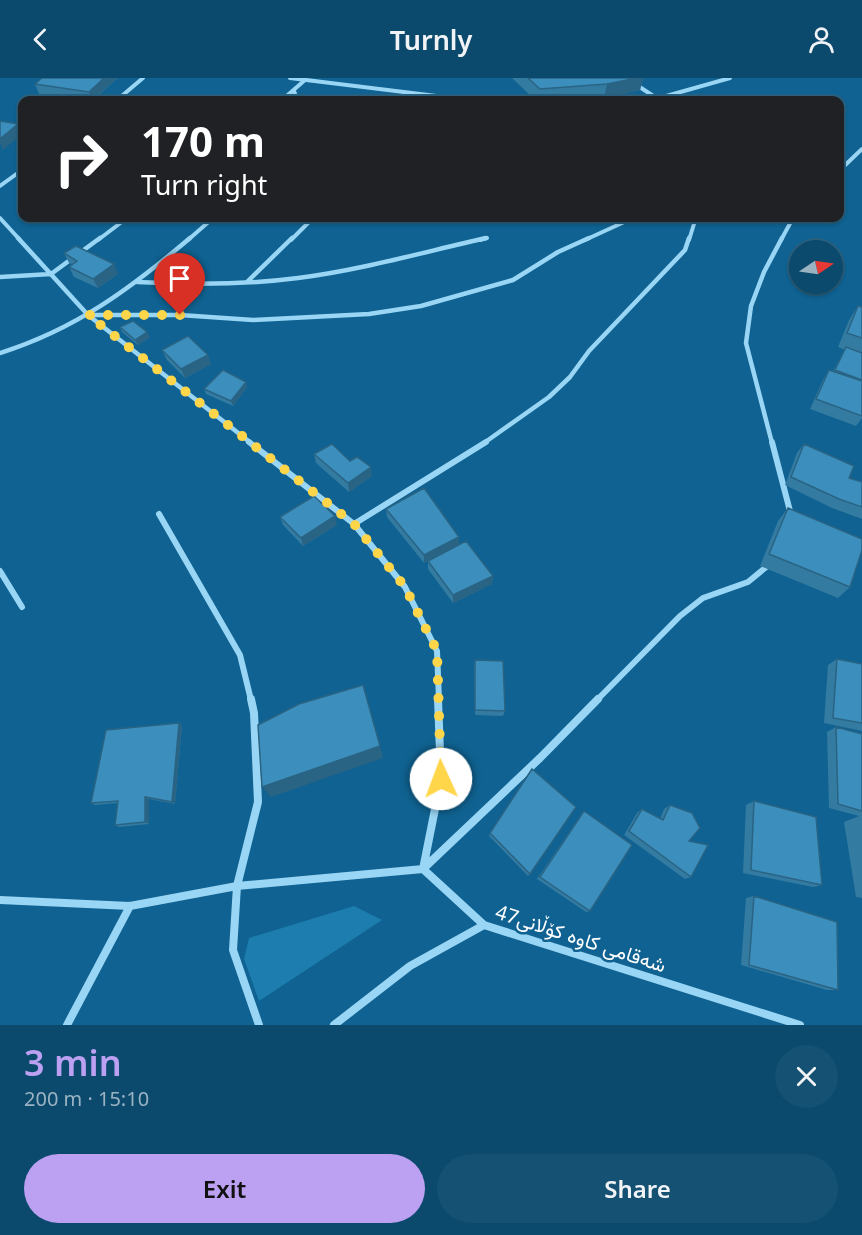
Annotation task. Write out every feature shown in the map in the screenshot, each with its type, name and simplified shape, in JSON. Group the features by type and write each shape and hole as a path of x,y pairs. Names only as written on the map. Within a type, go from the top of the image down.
{"street":[{"path":"122,96 143,78"},
{"path":"290,78 437,96"},
{"path":"626,78 653,96"},
{"path":"668,96 730,78"},
{"path":"287,96 305,80"},
{"path":"294,91 296,96"},
{"path":"844,166 862,149"},
{"path":"0,186 18,173"},
{"path":"0,218 88,315 354,524 405,587 437,651 441,779 423,869"},
{"path":"0,277 51,274 121,222"},
{"path":"0,353 49,336 88,315 137,282 208,222"},
{"path":"247,283 309,222"},
{"path":"88,315 180,315 253,320 369,314 421,306 513,280 558,252 624,222"},
{"path":"354,524 466,456 549,397 570,377 589,351 685,250 694,222"},
{"path":"790,523 791,514 746,343 754,298 764,272 791,222"},
{"path":"137,282 182,285 247,283 297,278 371,265 487,238"},
{"path":"159,514 240,655 254,713 258,802 237,886 233,950 259,1025"},
{"path":"0,900 130,906 237,886 423,869 540,758 680,616 703,597 748,582 776,560"},
{"path":"0,572 22,607"},
{"name":"شەقامی کاوە کۆڵانی47","path":"423,869 484,925 800,1025"},
{"path":"67,1025 130,906"},
{"path":"334,1025 410,966 484,925"}],"shaded area":[{"path":"354,906 382,920 259,1001 244,959 249,938"}],"building":[{"path":"42,78 104,78 89,92 35,84"},
{"path":"528,78 637,78 607,84 540,89"},
{"path":"0,121 18,124 0,139"},
{"path":"76,246 114,264 93,279 69,267 77,261 64,253"},
{"path":"858,306 862,307 862,338 847,333"},
{"path":"133,321 147,332 135,340 120,327"},
{"path":"188,336 208,355 181,369 162,350"},
{"path":"846,347 862,353 862,380 835,370"},
{"path":"223,370 246,382 231,401 204,389"},
{"path":"829,370 862,381 862,416 816,399"},
{"path":"332,444 350,461 357,457 371,467 348,483 314,454"},
{"path":"804,444 854,466 849,478 862,482 862,507 791,477"},
{"path":"424,488 459,537 424,555 386,509"},
{"path":"314,496 335,516 301,538 280,517"},
{"path":"788,508 862,539 862,550 850,587 769,554"},
{"path":"466,541 493,576 453,595 428,561"},
{"path":"837,659 862,664 862,723 833,718"},
{"path":"475,660 503,661 505,711 475,710"},
{"path":"363,685 380,746 262,787 258,725 299,704"},
{"path":"179,723 172,802 145,797 145,822 115,825 118,801 91,803 106,730"},
{"path":"836,727 862,734 862,811 838,804"},
{"path":"532,769 576,807 530,874 490,833"},
{"path":"754,801 816,817 822,885 751,870"},
{"path":"670,805 692,813 700,828 689,841 708,845 691,877 629,831 642,809 663,820"},
{"path":"584,811 632,845 590,911 540,877"},
{"path":"754,896 837,922 838,990 749,965"}],"route":[{"path":"180,315 88,315 354,524 405,587 437,651 441,779"}]}
